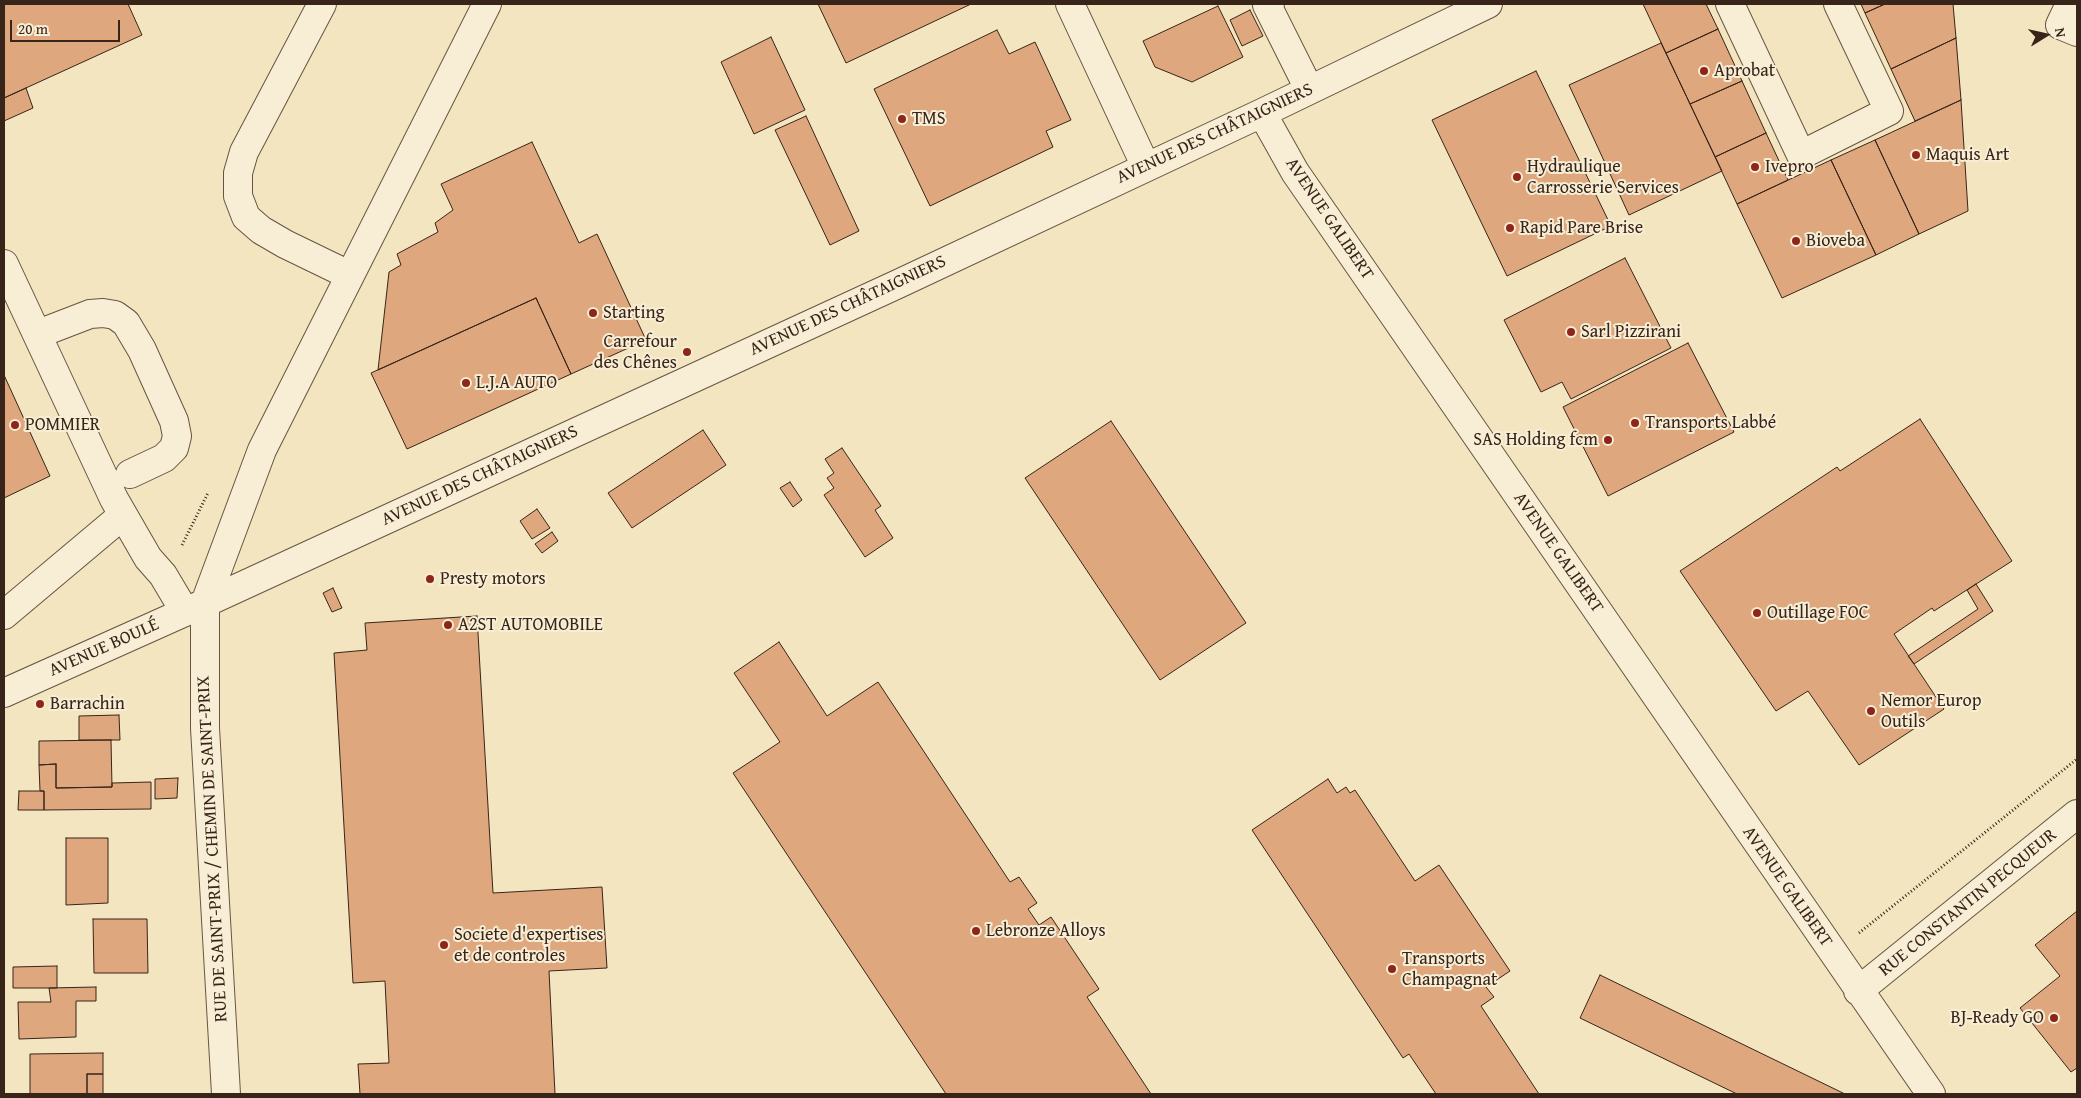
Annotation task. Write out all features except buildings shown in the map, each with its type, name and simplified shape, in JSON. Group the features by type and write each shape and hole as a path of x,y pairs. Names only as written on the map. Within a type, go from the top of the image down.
{"street":[{"path":"322,4 244,152 238,173 238,196 246,217 260,230 349,275"},
{"path":"4,264 122,515 148,558 195,608 262,450 487,4"},
{"path":"1070,4 1146,168"},
{"path":"1268,4 1309,89"},
{"name":"AVENUE DES CHÂTAIGNIERS","path":"195,608 1262,113 1448,12 1488,4"},
{"path":"1730,4 1801,155 1889,111 1838,4"},
{"path":"2070,4 2060,25 2077,32"},
{"name":"AVENUE GALIBERT","path":"1262,113 1295,172 1858,991 1931,1094"},
{"path":"38,334 90,314 103,313 115,315 126,323 142,350 170,412 177,436 174,448 164,458 130,474"},
{"path":"4,615 122,515"},
{"name":"AVENUE BOULÉ","path":"4,694 195,608"},
{"name":"RUE DE SAINT-PRIX / CHEMIN DE SAINT-PRIX","path":"195,608 205,728 226,1094"},
{"name":"RUE CONSTANTIN PECQUEUR","path":"1858,991 2077,814"}],"path":[{"path":"1833,954 2077,759"}],"place":[{"name":"Aprobat","path":"1704,71"},
{"name":"TMS","path":"902,119"},
{"name":"Maquis Art","path":"1916,155"},
{"name":"Ivepro","path":"1755,167"},
{"name":"Hydraulique Carrosserie Services","path":"1517,177"},
{"name":"Rapid Pare Brise","path":"1510,228"},
{"name":"Bioveba","path":"1796,241"},
{"name":"Starting","path":"593,313"},
{"name":"Sarl Pizzirani","path":"1571,332"},
{"name":"Carrefour des Chênes","path":"687,352"},
{"name":"L.J.A AUTO","path":"466,383"},
{"name":"Transports Labbé","path":"1635,423"},
{"name":"POMMIER","path":"15,425"},
{"name":"SAS Holding fcm","path":"1608,440"},
{"name":"Presty motors","path":"430,579"},
{"name":"Outillage FOC","path":"1757,613"},
{"name":"A2ST AUTOMOBILE","path":"448,625"},
{"name":"Barrachin","path":"40,704"},
{"name":"Nemor Europ Outils","path":"1871,711"},
{"name":"Lebronze Alloys","path":"976,931"},
{"name":"Societe d'expertises et de controles","path":"444,945"},
{"name":"Transports Champagnat","path":"1392,969"},
{"name":"BJ-Ready GO","path":"2054,1018"}]}
